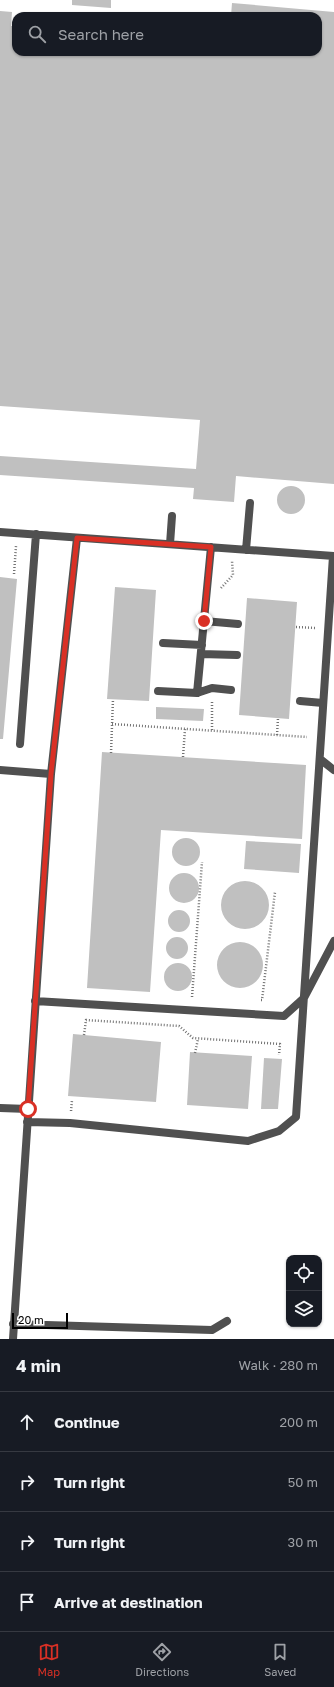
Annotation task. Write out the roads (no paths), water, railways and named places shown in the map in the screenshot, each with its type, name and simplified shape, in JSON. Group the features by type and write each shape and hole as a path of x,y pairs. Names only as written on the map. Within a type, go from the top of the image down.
{"lane":[{"path":"246,550 250,503"},
{"path":"170,544 172,516"},
{"path":"0,532 333,556 296,1117 279,1131 248,1141 70,1123 27,1122"},
{"path":"20,744 36,534"},
{"path":"12,1339 51,774 77,538"},
{"path":"197,693 211,547"},
{"path":"204,621 238,624"},
{"path":"163,643 202,645"},
{"path":"201,654 237,655"},
{"path":"325,677 334,678"},
{"path":"158,691 197,693 212,688 231,690"},
{"path":"300,701 323,703"},
{"path":"320,759 334,770"},
{"path":"0,770 51,774"},
{"path":"35,1001 284,1016 304,998 334,940"},
{"path":"0,1108 28,1109"},
{"path":"13,1324 212,1330 227,1321"}]}
